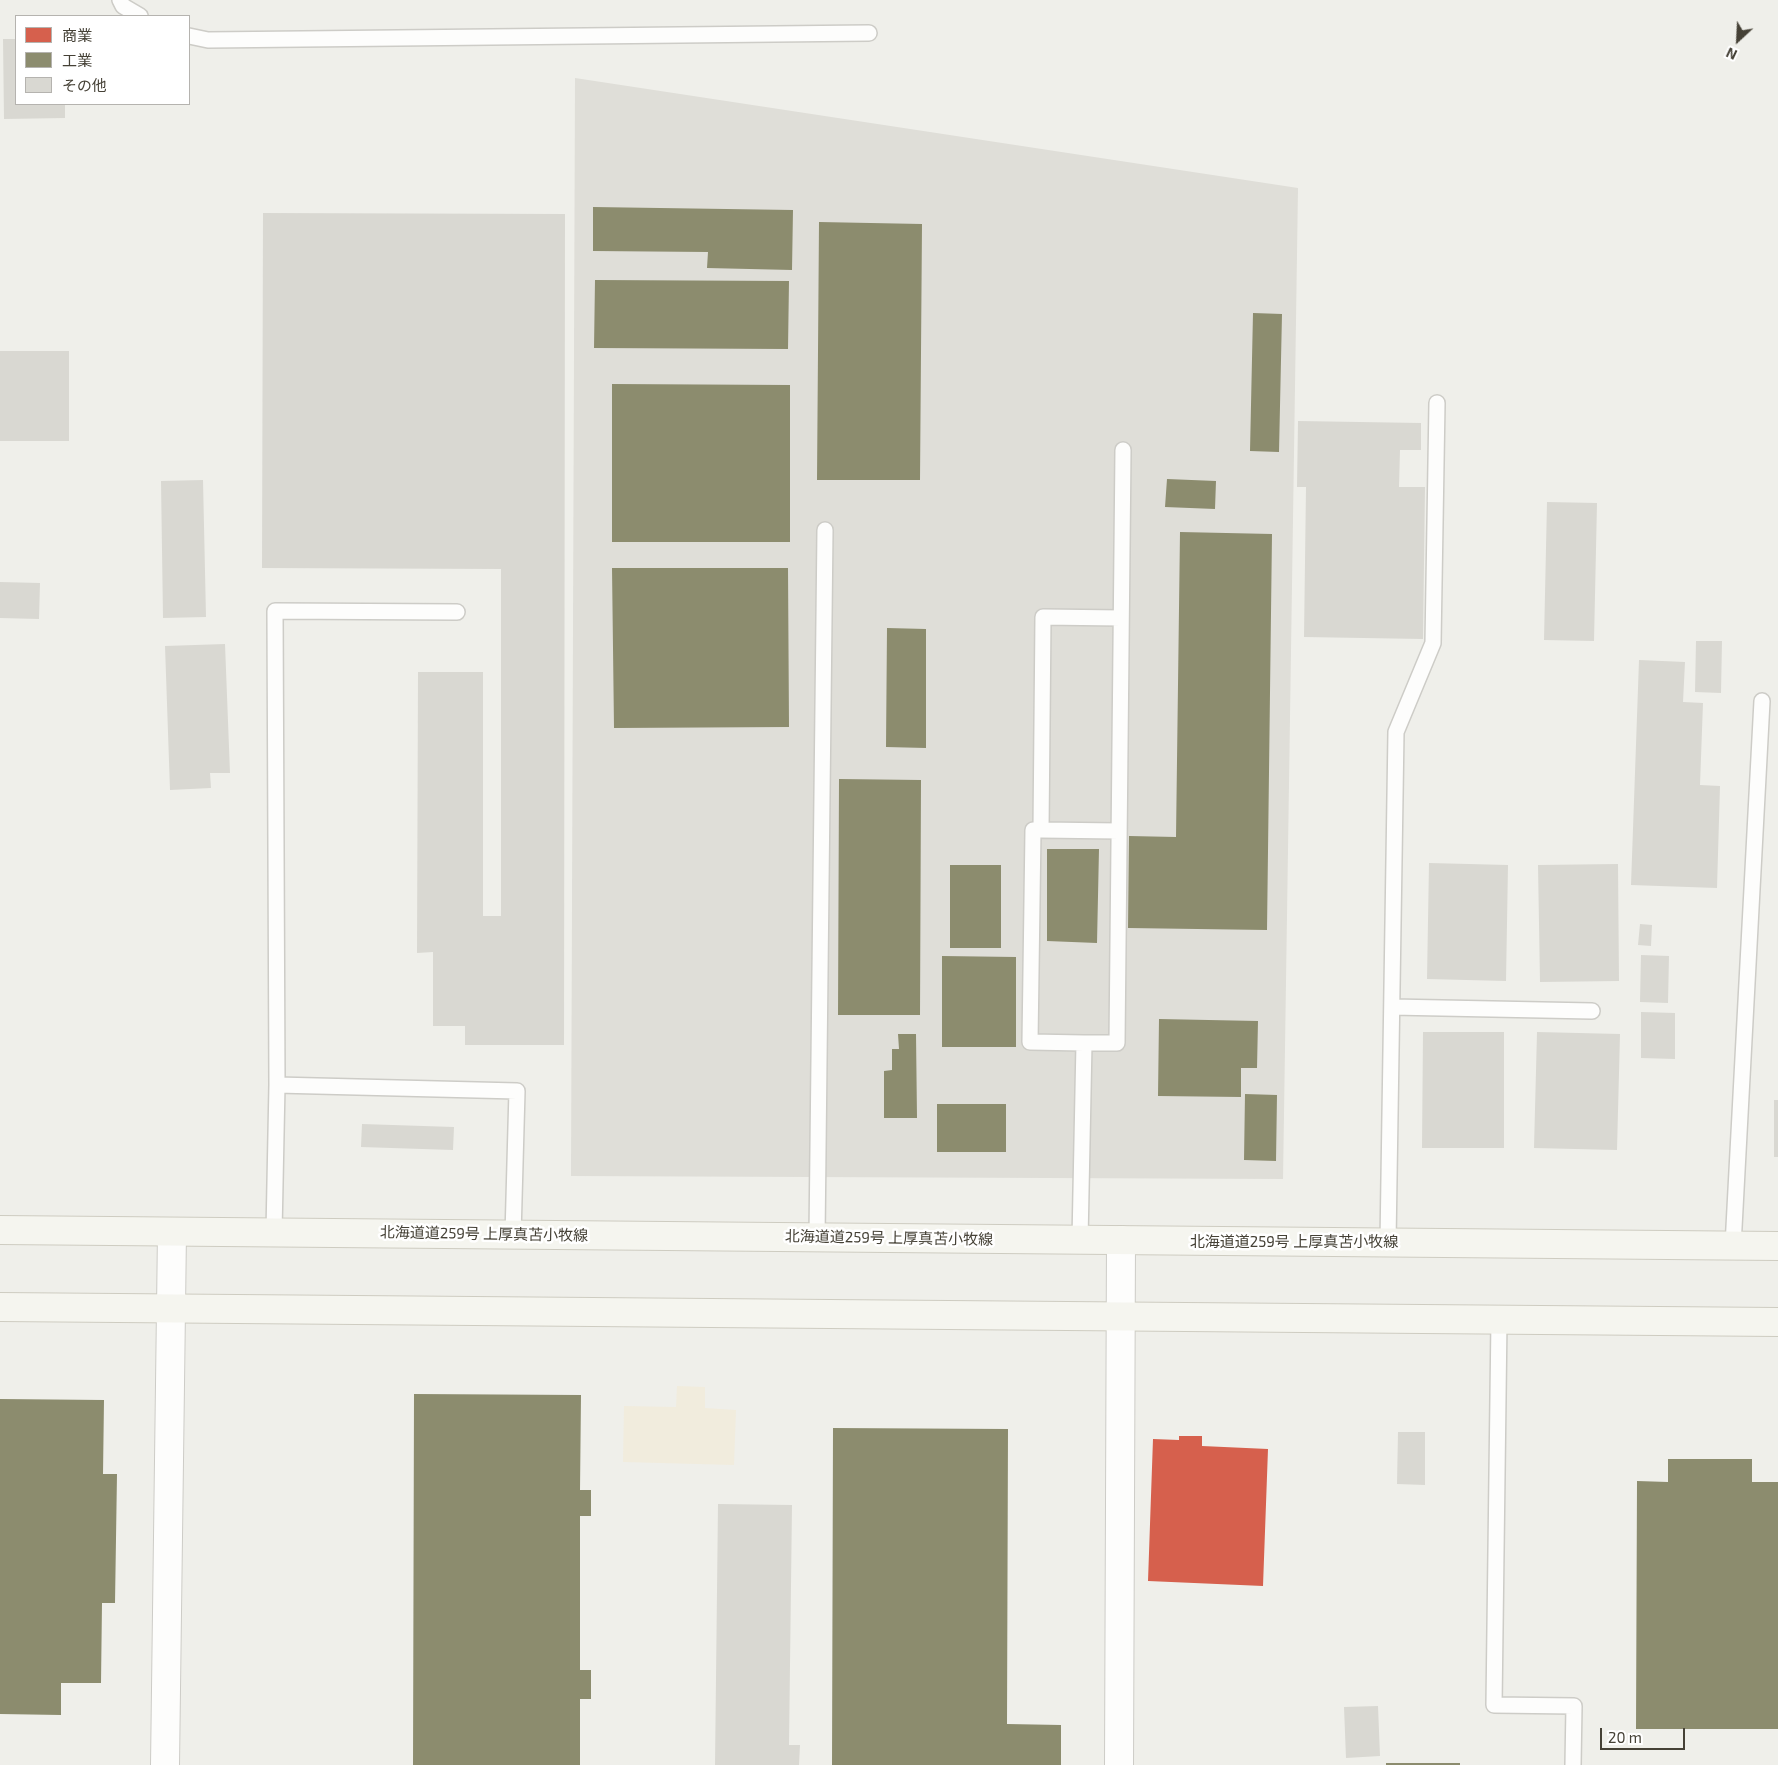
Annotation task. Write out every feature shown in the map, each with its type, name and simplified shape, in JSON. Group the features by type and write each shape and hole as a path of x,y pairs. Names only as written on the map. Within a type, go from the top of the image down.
{"main road":[{"name":"北海道道259号 上厚真苫小牧線","path":"0,1230 1778,1246"},
{"path":"0,1307 1778,1322"}],"street":[{"path":"164,1765 172,1232"},
{"path":"1119,1765 1120,1315 1122,1240"}],"lane":[{"path":"120,0 123,6 138,15"},
{"path":"190,36 217,40 869,33"},
{"path":"1388,1242 1396,732 1433,644 1437,403"},
{"path":"1119,831 1033,830 1030,1042 1117,1043 1123,450"},
{"path":"817,1237 825,530"},
{"path":"274,1232 277,1085 275,612 456,612"},
{"path":"1041,830 1043,618 1121,618"},
{"path":"1733,1246 1762,701"},
{"path":"1392,1007 1592,1011"},
{"path":"1080,1240 1084,1043"},
{"path":"277,1085 517,1091 513,1235"},
{"path":"1499,1320 1494,1705 1574,1706 1573,1765"}],"shaded area":[{"path":"575,78 1298,188 1283,1179 571,1176"},
{"path":"677,1386 705,1387 705,1408 736,1410 734,1465 623,1462 624,1406 676,1407"}],"building: 商業":[{"path":"1179,1436 1202,1436 1202,1446 1268,1449 1263,1586 1148,1581 1153,1439 1179,1440"}],"building: 工業":[{"path":"593,207 793,210 792,270 707,268 708,252 593,251"},
{"path":"819,222 922,224 920,480 817,480"},
{"path":"595,280 789,281 788,349 594,348"},
{"path":"1253,313 1282,314 1279,452 1250,451"},
{"path":"612,384 790,385 790,542 612,542"},
{"path":"1167,479 1216,481 1215,509 1165,507"},
{"path":"1180,532 1272,534 1267,930 1128,928 1129,836 1176,837"},
{"path":"612,568 788,568 789,727 614,728"},
{"path":"887,628 926,629 926,748 886,747"},
{"path":"839,779 921,780 920,1015 838,1015"},
{"path":"1047,849 1099,849 1097,943 1047,941"},
{"path":"950,865 1001,865 1001,948 950,948"},
{"path":"942,956 1016,957 1016,1047 942,1047"},
{"path":"1159,1019 1258,1021 1257,1068 1241,1068 1241,1097 1158,1096"},
{"path":"898,1034 916,1034 917,1118 884,1118 884,1071 892,1070 892,1049 899,1049"},
{"path":"1245,1094 1277,1095 1276,1161 1244,1160"},
{"path":"937,1104 1006,1104 1006,1152 937,1152"},
{"path":"414,1394 581,1395 580,1490 591,1490 591,1516 580,1516 580,1670 591,1670 591,1699 580,1699 580,1765 413,1765"},
{"path":"0,1399 104,1400 103,1474 117,1474 115,1603 102,1603 101,1683 61,1683 61,1715 0,1714"},
{"path":"833,1428 1008,1429 1007,1724 1061,1725 1061,1765 832,1765"},
{"path":"1668,1459 1752,1459 1752,1482 1778,1482 1778,1729 1636,1729 1637,1481 1668,1482"},
{"path":"1386,1763 1460,1763 1460,1765 1386,1765"}],"building: その他":[{"path":"3,39 15,39 15,105 65,105 65,118 4,119"},
{"path":"263,213 565,214 564,1045 465,1045 465,1026 433,1026 433,952 417,953 418,672 483,672 483,916 501,916 501,569 262,568"},
{"path":"0,351 69,351 69,441 0,441"},
{"path":"1298,421 1421,423 1421,450 1400,450 1399,487 1425,487 1423,639 1304,637 1306,487 1297,487"},
{"path":"203,480 206,617 163,618 161,481"},
{"path":"1547,502 1597,503 1594,641 1544,640"},
{"path":"0,582 40,583 39,619 0,618"},
{"path":"1696,641 1722,641 1721,693 1695,692"},
{"path":"225,644 230,773 210,773 211,788 170,790 165,646"},
{"path":"1639,660 1685,662 1683,702 1703,703 1700,785 1720,786 1717,888 1631,885"},
{"path":"1429,863 1508,865 1506,981 1427,979"},
{"path":"1618,864 1619,981 1540,982 1538,865"},
{"path":"1640,924 1652,925 1651,946 1638,945"},
{"path":"1641,955 1669,956 1668,1003 1640,1002"},
{"path":"1641,1012 1675,1013 1675,1059 1641,1058"},
{"path":"1423,1032 1504,1032 1504,1148 1422,1148"},
{"path":"1537,1032 1620,1034 1617,1150 1534,1148"},
{"path":"1774,1100 1778,1100 1778,1157 1774,1157"},
{"path":"362,1124 454,1127 453,1150 361,1147"},
{"path":"1398,1432 1425,1432 1425,1485 1397,1484"},
{"path":"718,1504 792,1505 789,1745 800,1745 799,1765 715,1765"},
{"path":"1378,1706 1380,1756 1346,1758 1344,1707"}]}
